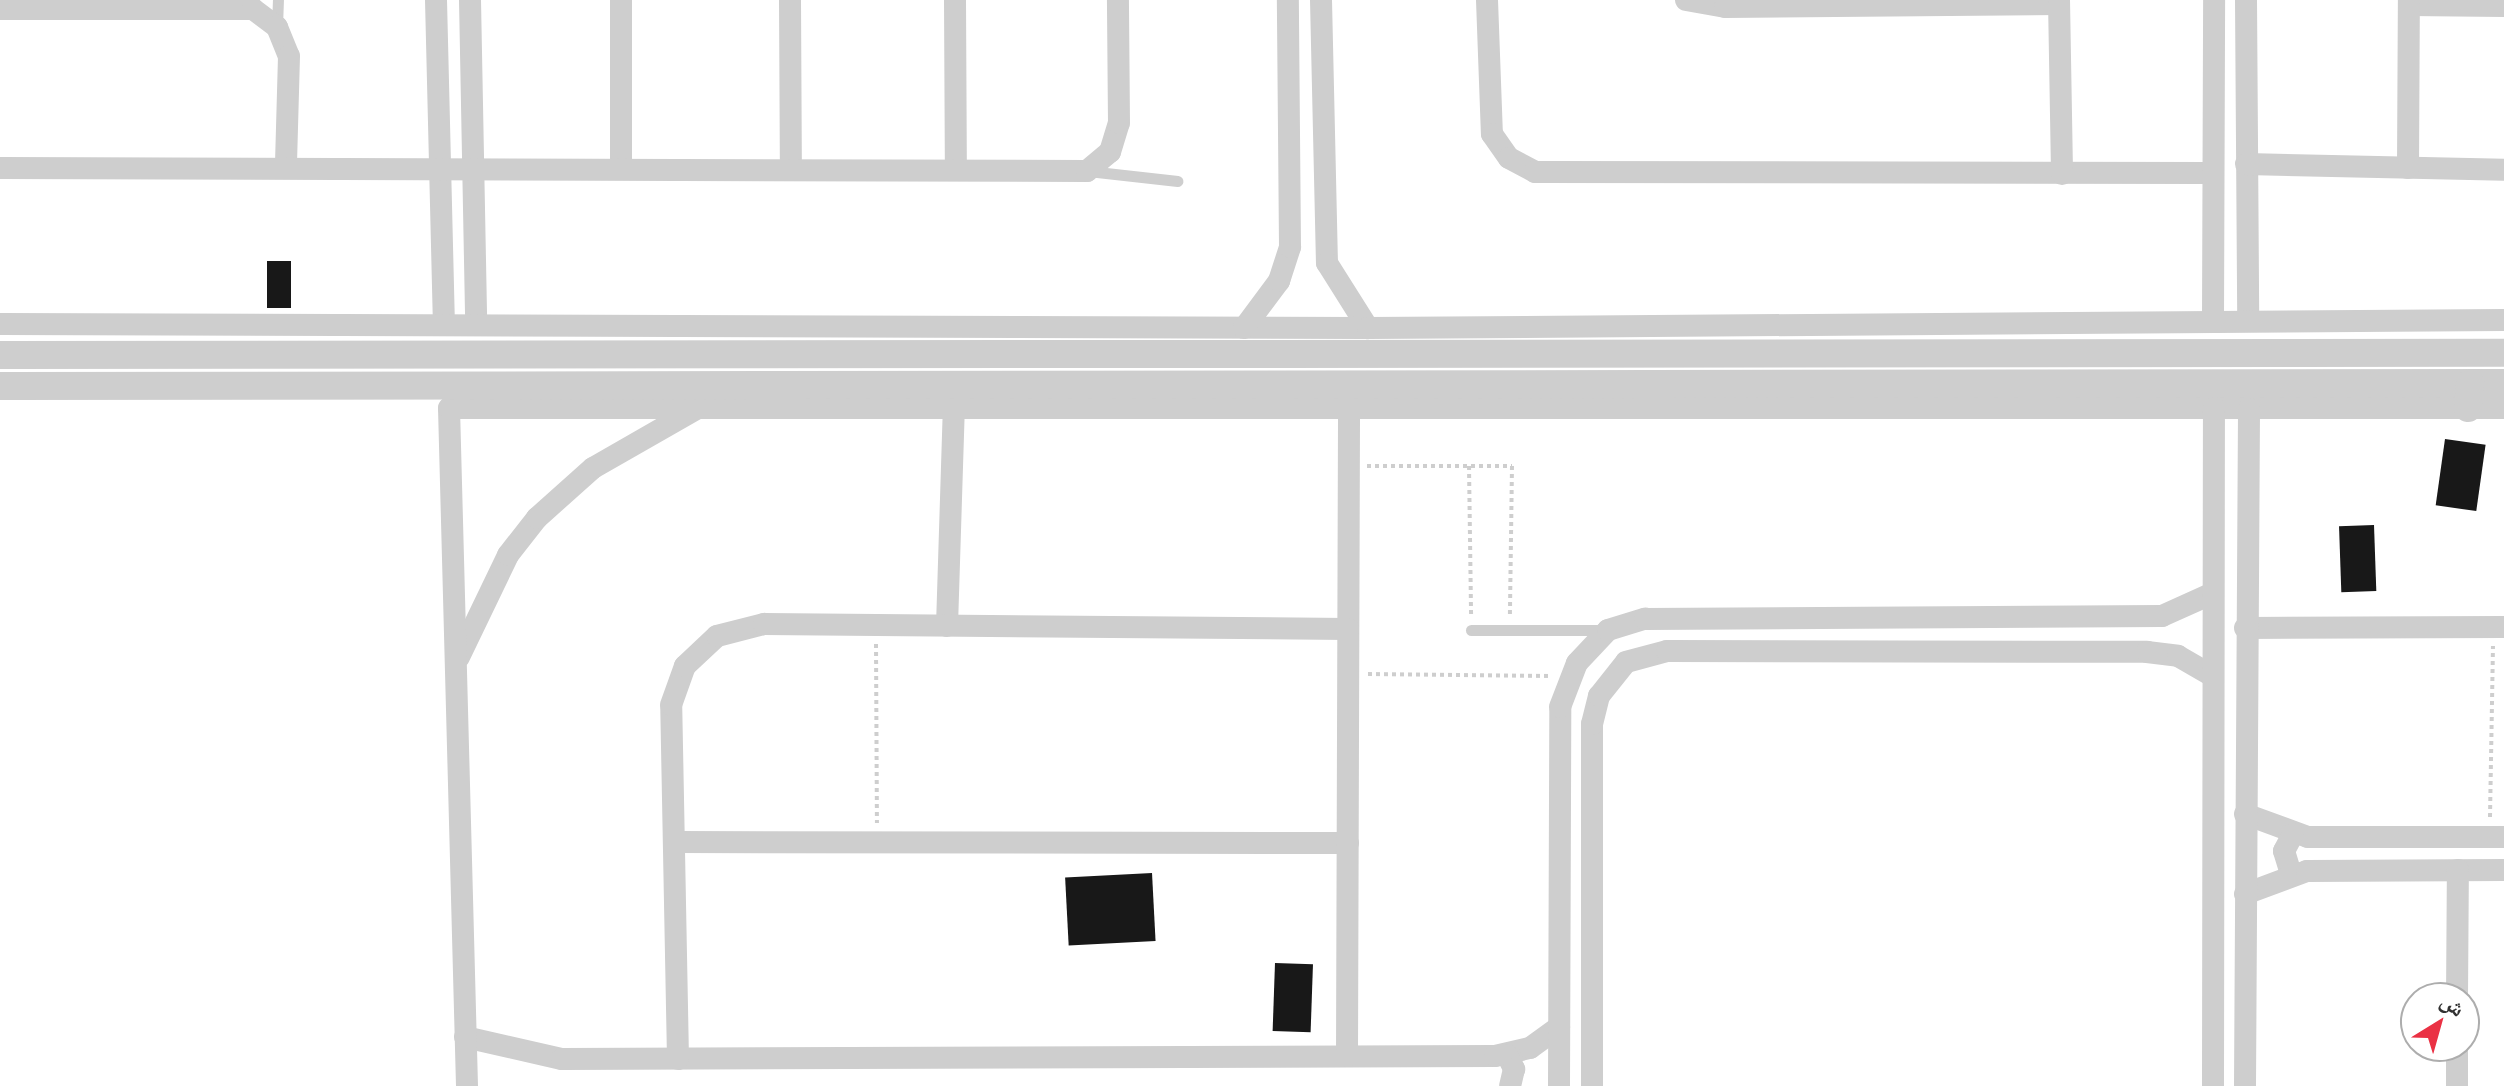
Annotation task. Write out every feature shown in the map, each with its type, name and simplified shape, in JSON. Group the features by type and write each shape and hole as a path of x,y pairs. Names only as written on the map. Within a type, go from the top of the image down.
{"street":[{"path":"436,0 444,322"},
{"path":"470,0 476,321"},
{"path":"621,0 621,166"},
{"path":"790,0 791,168"},
{"path":"955,0 956,170"},
{"path":"0,168 440,164 1087,171 1110,152 1119,123 1118,0"},
{"path":"1244,328 1286,266 1290,187 1288,0"},
{"path":"1321,0 1327,263 1368,328"},
{"path":"1487,0 1492,134 1509,158 1535,172 2213,173"},
{"path":"1686,0 1725,7 2059,2 2062,174"},
{"path":"2213,320 2214,0"},
{"path":"2246,0 2248,320"},
{"path":"2408,168 2409,3 2504,6"},
{"path":"0,9 222,6 253,9 277,27 289,56 286,166"},
{"path":"2246,164 2504,170"},
{"path":"1290,187 1323,183"},
{"path":"0,324 476,321 1368,328 2504,320"},
{"path":"0,355 2504,353"},
{"path":"446,354 467,1086"},
{"path":"0,386 448,397 696,408 954,408 1082,397 1349,408 2249,409 2469,395 2504,383"},
{"path":"448,397 2469,395 2504,408"},
{"path":"457,662 508,555 537,518 593,468 696,408"},
{"path":"947,626 954,408"},
{"path":"1347,1056 1349,408"},
{"path":"2213,1086 2211,594 2214,408"},
{"path":"2245,1086 2245,628 2249,409"},
{"path":"1559,1086 1559,723 1570,676 1608,630 1645,619 2162,616 2211,594"},
{"path":"2162,616 2169,634 2163,653"},
{"path":"678,1059 671,705 694,654 748,625 1348,629"},
{"path":"2245,628 2499,627"},
{"path":"1592,1086 1592,724 1599,696 1626,662 1667,651 2163,653 2212,676"},
{"path":"2245,814 2293,834 2497,837"},
{"path":"2291,874 2284,851 2293,834"},
{"path":"674,842 1348,843"},
{"path":"2457,982 2458,870"},
{"path":"2245,894 2291,874 2504,870"},
{"path":"465,1037 537,1058 1507,1055 1559,1027"},
{"path":"1507,1055 1514,1069 1510,1086"},
{"path":"2457,1062 2457,1086"}],"lane":[{"path":"277,27 278,0"},
{"path":"1087,171 1177,181"},
{"path":"1471,630 1608,630"}],"path":[{"path":"1349,466 1512,466 1510,630"},
{"path":"1469,466 1471,630"},
{"path":"876,625 878,843"},
{"path":"2497,837 2499,627"},
{"path":"1348,674 1570,676"}],"building":[{"path":"267,261 291,261 291,308 267,308"},
{"path":"2445,439 2486,445 2476,511 2436,505"},
{"path":"2374,525 2376,591 2341,592 2339,526"},
{"path":"1152,873 1156,941 1069,945 1065,878"},
{"path":"1275,963 1313,964 1311,1032 1273,1031"}]}
